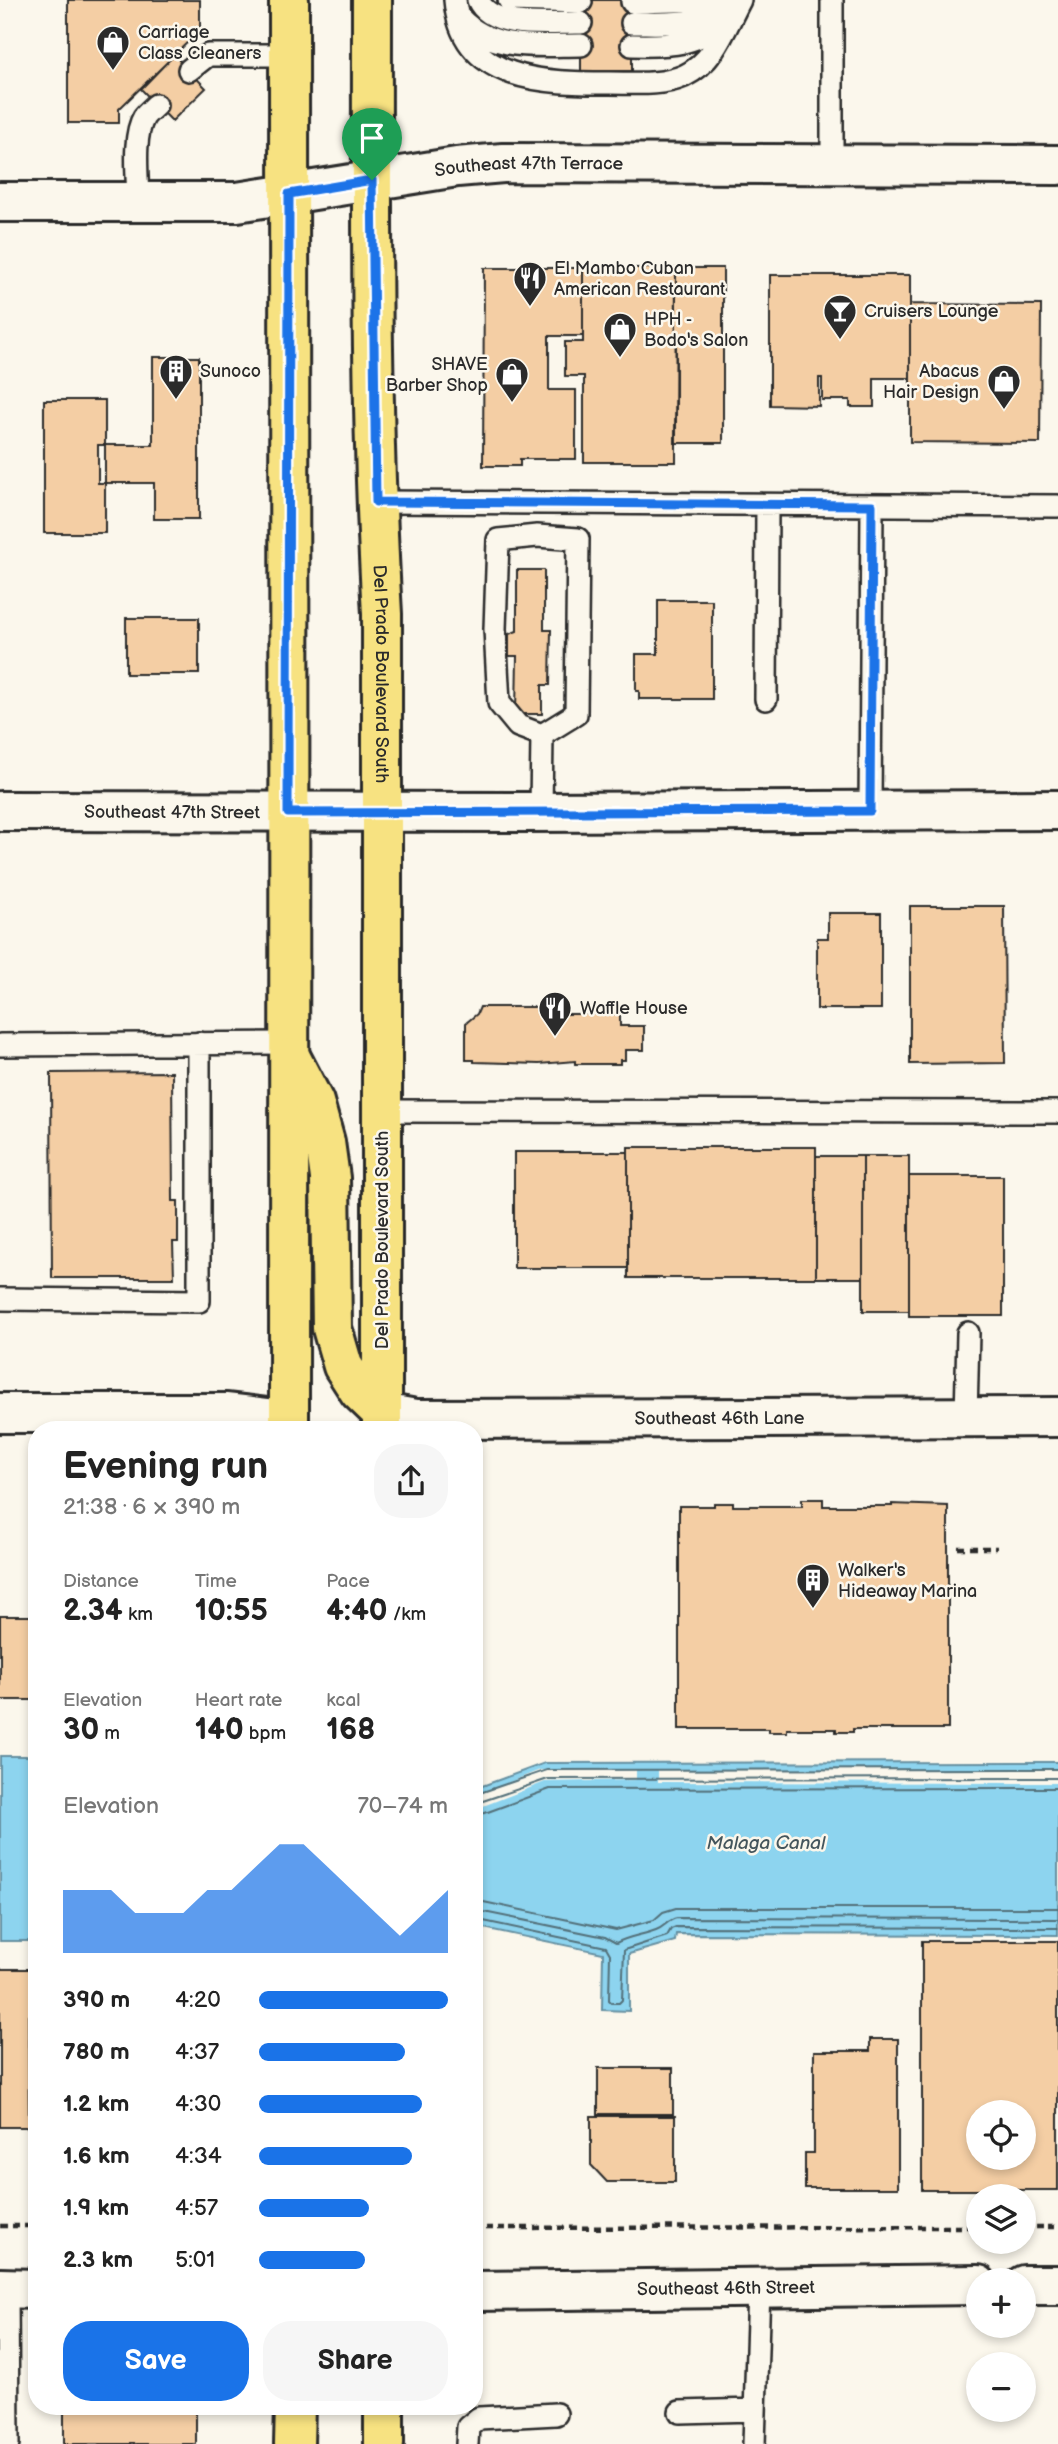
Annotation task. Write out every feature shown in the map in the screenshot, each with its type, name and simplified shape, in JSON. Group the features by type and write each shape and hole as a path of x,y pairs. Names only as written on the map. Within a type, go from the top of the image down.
{"main road":[{"path":"289,0 290,1421"},
{"name":"Del Prado Boulevard South","path":"372,0 376,502 382,614 382,1421"},
{"path":"288,1048 314,1102 325,1142 330,1178 332,1328 343,1366 382,1421"},
{"path":"294,2444 295,2415"},
{"path":"384,2415 384,2444"}],"street":[{"name":"Southeast 47th Terrace","path":"0,202 237,202 457,166 503,163 1058,165"},
{"name":"Southeast 47th Street","path":"0,811 288,813 1058,810"},
{"path":"0,1413 227,1413 274,1421"},
{"name":"Southeast 46th Lane","path":"382,1421 1058,1417"},
{"path":"1036,2285 1058,2284"},
{"name":"Southeast 46th Street","path":"483,2291 966,2286"}],"lane":[{"path":"478,0 484,10 506,21 581,12"},
{"path":"509,0 581,12"},
{"path":"632,12 716,0"},
{"path":"832,0 832,164"},
{"path":"632,12 695,21 725,12 737,5"},
{"path":"456,7 465,38 471,46 496,66 523,77 563,83 651,83 684,76 713,52 737,5"},
{"path":"632,45 663,46 703,38 737,5"},
{"path":"456,7 478,33 500,42 581,45"},
{"path":"189,70 208,55 289,55"},
{"path":"138,202 140,128 144,117 156,105"},
{"path":"376,502 1058,506"},
{"path":"537,502 537,536"},
{"path":"766,699 767,505"},
{"path":"870,811 872,505"},
{"path":"537,536 578,539 576,714 542,735 518,726 499,703 495,629 498,540 537,536"},
{"path":"541,811 542,735"},
{"path":"0,1045 198,1043 288,1048"},
{"path":"0,1299 198,1301 198,1043"},
{"path":"382,1111 1058,1112"},
{"path":"966,1417 968,1333"},
{"path":"8,2444 15,2288"},
{"path":"754,2444 759,2288"},
{"path":"680,2412 755,2410"},
{"path":"467,2444 468,2427 479,2418 556,2414"}],"path":[{"path":"958,1548 998,1548"},
{"path":"0,2226 28,2226"},
{"path":"483,2228 966,2227"},
{"path":"1036,2227 1058,2227"}],"water":[{"path":"0,1756 28,1756 28,1941 0,1941"},
{"name":"Malaga Canal","path":"1058,1762 1058,1935 676,1934 675,1941 629,1954 629,2011 602,2010 603,1953 483,1928 483,1786 545,1763"}],"pier":[{"path":"636,1769 636,1780 545,1782 483,1806 483,1792 540,1770"},
{"path":"658,1769 1058,1770 1058,1783 658,1782"}],"building":[{"name":"Carriage Class Cleaners","path":"68,0 200,0 200,36 194,36 119,109 119,123 68,123"},
{"path":"581,0 632,0 632,71 581,71"},
{"path":"174,55 206,88 172,121 141,89"},
{"path":"484,268 583,268 583,336 549,336 549,390 576,390 576,459 520,459 520,466 483,466"},
{"name":"HPH - Bodo's Salon","path":"583,268 676,268 676,462 584,462 584,376 565,376 565,342 583,342"},
{"path":"676,268 723,268 723,443 675,443"},
{"name":"Cruisers Lounge","path":"770,275 910,275 910,378 874,378 874,407 850,407 850,400 822,400 822,378 819,378 819,406 770,405"},
{"path":"910,304 1041,305 1040,443 910,442"},
{"name":"Sunoco","path":"153,357 199,357 199,519 154,519 154,483 98,483 98,445 153,445"},
{"path":"44,400 105,400 105,533 44,533"},
{"path":"517,570 544,570 544,630 551,630 550,685 542,685 542,714 516,714 517,656 509,656 509,634 517,631"},
{"path":"658,600 712,600 712,699 639,699 639,691 636,691 636,654 658,654"},
{"path":"126,618 199,618 199,674 126,674"},
{"path":"910,906 1004,906 1005,1063 910,1064"},
{"path":"828,913 881,913 881,1009 817,1009 817,938 828,938"},
{"name":"Waffle House","path":"480,1007 562,1007 562,1014 620,1014 620,1026 644,1026 644,1050 625,1050 625,1060 620,1060 620,1064 575,1064 575,1061 539,1064 466,1060 466,1023 477,1014"},
{"path":"172,1072 173,1201 178,1201 178,1242 173,1242 174,1278 52,1278 51,1073"},
{"path":"628,1147 816,1147 816,1278 628,1278"},
{"path":"514,1152 628,1152 628,1268 514,1268"},
{"path":"816,1156 863,1156 863,1278 816,1278"},
{"path":"863,1156 909,1156 909,1311 863,1311"},
{"path":"909,1176 1003,1176 1003,1316 909,1316"},
{"name":"Walker's Hideaway Marina","path":"802,1499 823,1499 823,1506 948,1506 948,1729 853,1729 853,1732 836,1732 836,1729 787,1729 787,1732 769,1732 769,1729 679,1729 679,1506 733,1503 733,1506 802,1506"},
{"path":"0,1616 28,1616 28,1700 0,1700"},
{"path":"922,1941 1058,1941 1058,2190 1036,2190 1036,2184 966,2184 966,2190 922,2190"},
{"path":"0,1969 28,1969 28,2127 0,2127"},
{"path":"870,2039 898,2039 898,2188 805,2188 805,2153 814,2153 814,2051 870,2051"},
{"path":"598,2068 673,2068 673,2114 598,2114"},
{"path":"591,2116 675,2116 675,2182 607,2182 591,2165"},
{"path":"64,2415 196,2415 196,2444 64,2444"}],"place":[{"name":"Carriage Class Cleaners","path":"113,72"},
{"name":"El Mambo Cuban American Restaurant","path":"530,308"},
{"name":"Cruisers Lounge","path":"840,341"},
{"name":"HPH - Bodo's Salon","path":"620,359"},
{"name":"Sunoco","path":"176,401"},
{"name":"SHAVE Barber Shop","path":"512,404"},
{"name":"Abacus Hair Design","path":"1004,411"},
{"name":"Waffle House","path":"555,1038"},
{"name":"Walker's Hideaway Marina","path":"813,1610"}],"route":[{"path":"372,180 372,350 376,502 872,505 870,811 288,813 291,261 289,194 372,180"}]}
